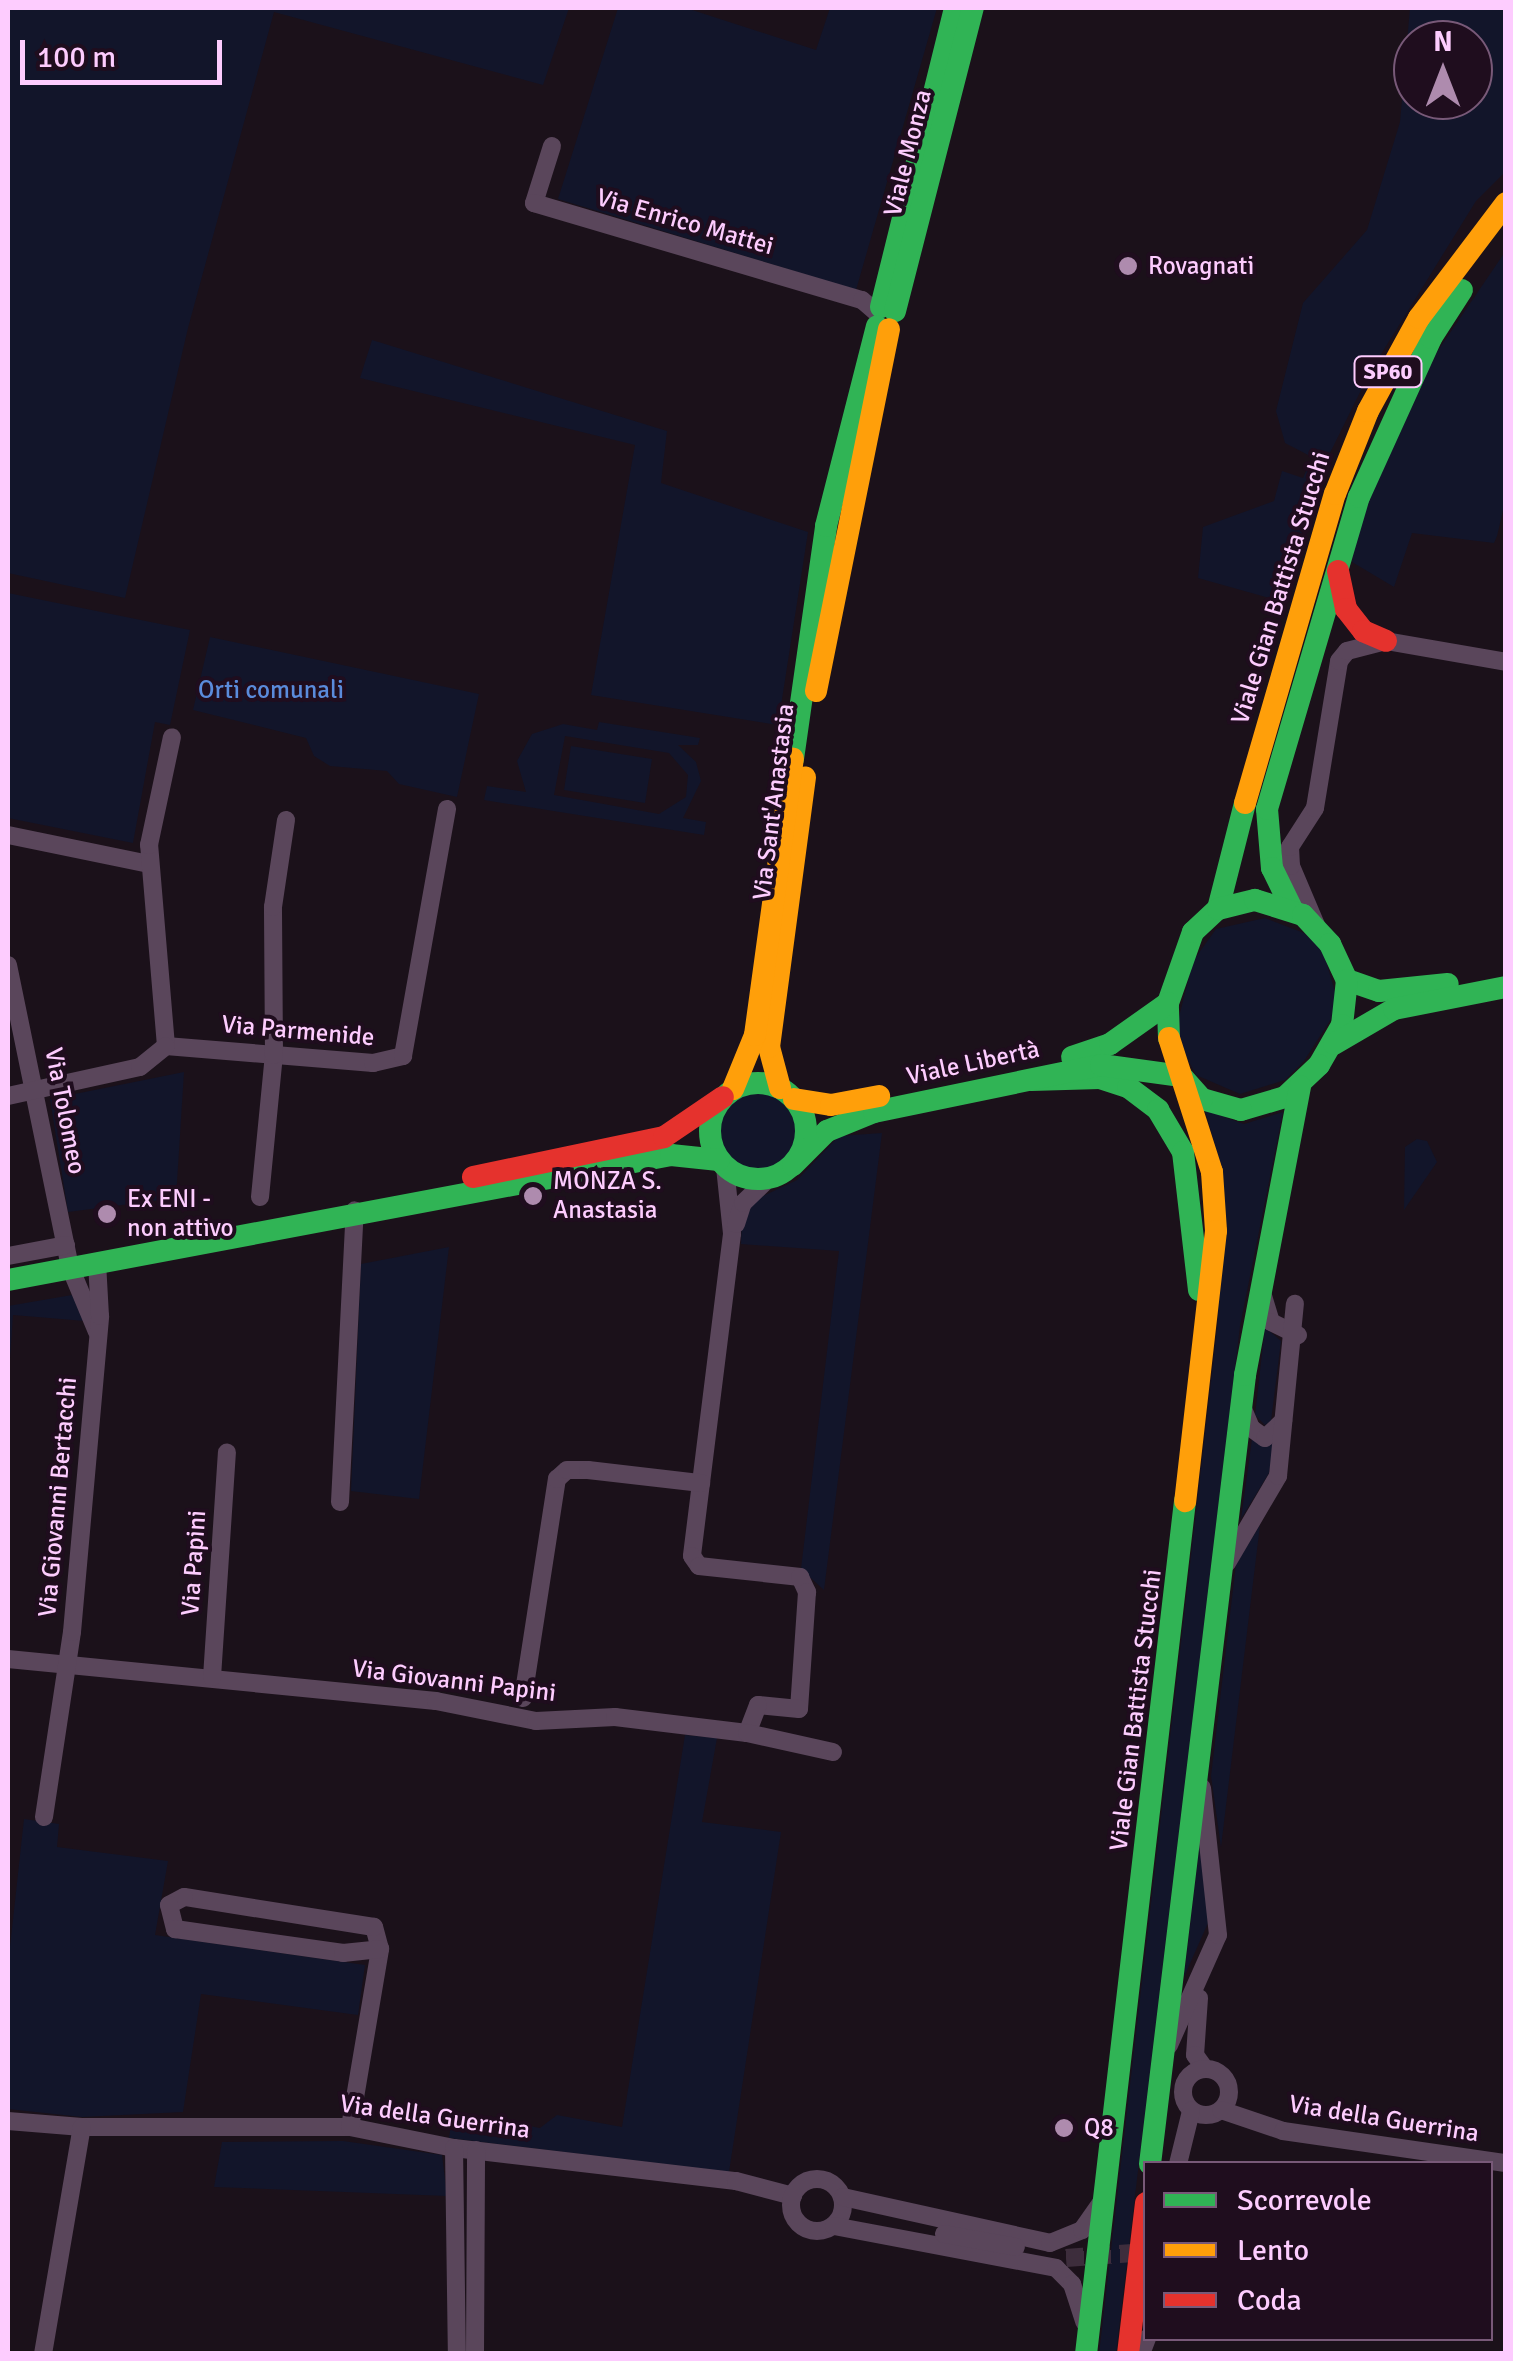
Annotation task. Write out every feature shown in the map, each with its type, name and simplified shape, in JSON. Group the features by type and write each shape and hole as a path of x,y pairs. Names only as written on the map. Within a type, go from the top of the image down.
{"main road":[{"name":"Viale Monza","path":"836,524 954,8"},
{"name":"Viale Monza","path":"884,317 973,8"},
{"name":"Viale Gian Battista Stucchi","path":"1346,980 1318,930 1292,909 1272,868 1256,806 1335,494 1368,411 1419,318 1506,203"},
{"name":"Viale Gian Battista Stucchi","path":"1086,2346 1204,1359 1216,1200 1206,1143 1167,1036 1168,1003 1192,932 1218,909 1359,497 1431,338 1506,232"},
{"name":"Via Sant'Anastasia","path":"728,1093 754,1044 836,524"},
{"name":"Via Sant'Anastasia","path":"787,1094 769,1048 836,524"},
{"path":"1336,563 1346,608 1363,632 1386,641"},
{"path":"1218,909 1255,900 1292,909"},
{"path":"1181,1076 1202,1098 1241,1110 1269,1104 1300,1086 1334,1044 1346,1010 1346,980 1394,990 1506,975"},
{"path":"1334,1044 1394,1009 1506,987"},
{"name":"Viale Libertà","path":"787,1094 844,1104 1077,1056 1128,1034 1168,1003"},
{"name":"Viale Libertà","path":"793,1165 827,1132 862,1115 1118,1063 1181,1076"},
{"path":"1031,1080 1115,1082 1148,1100 1173,1130 1191,1204 1204,1359"},
{"path":"8,1280 68,1256 97,1262 408,1199 671,1154 722,1164 745,1178 768,1179 793,1165 806,1131 787,1094 756,1083 728,1093 664,1137 471,1178 408,1199"},
{"path":"1150,2161 1242,1403 1261,1274 1300,1086"},
{"path":"722,1164 709,1129 728,1093"},
{"path":"1128,2354 1143,2227"}],"street":[{"name":"Via Enrico Mattei","path":"552,146 534,203 862,300 884,317"},
{"path":"1318,930 1291,866 1290,847 1315,808 1339,660 1347,650 1386,641 1506,662"},
{"path":"8,1096 140,1067 166,1046 149,864 172,737"},
{"name":"Via Parmenide","path":"166,1046 373,1063 403,1056 447,809"},
{"path":"260,1197 274,1055 273,907 286,820"},
{"path":"8,834 149,864"},
{"name":"Via Tolomeo","path":"8,965 68,1256"},
{"path":"722,1164 732,1234"},
{"path":"747,1732 758,1705 800,1709 806,1583 800,1576 699,1566 692,1556 732,1234 742,1203 768,1179"},
{"path":"340,1502 355,1210"},
{"path":"8,1256 68,1256"},
{"name":"Via Giovanni Bertacchi","path":"68,1256 97,1332"},
{"name":"Via Giovanni Bertacchi","path":"44,1816 66,1664 97,1332 97,1262"},
{"path":"1261,1274 1270,1322 1298,1334"},
{"path":"1220,1576 1278,1476 1287,1382 1298,1334 1295,1304"},
{"path":"1287,1382 1300,1366"},
{"path":"1242,1403 1259,1435 1276,1434 1283,1421"},
{"name":"Via Papini","path":"212,1677 227,1452"},
{"path":"523,1698 557,1479 567,1470 588,1470 701,1483"},
{"path":"8,1660 66,1664"},
{"name":"Via Giovanni Papini","path":"66,1664 436,1701 536,1721 615,1717 747,1732 833,1752"},
{"path":"1190,2161 1193,2133 1206,2112 1229,2090 1219,2073 1205,2069 1195,2055 1199,1989 1220,1910 1197,1757"},
{"path":"350,2127 380,1949 374,1927 184,1897 168,1906 175,1929 343,1953 380,1949"},
{"path":"1162,2059 1199,1989"},
{"path":"1205,2069 1185,2081 1183,2097 1206,2112"},
{"name":"Via della Guerrina","path":"1229,2090 1255,2119"},
{"path":"1180,2161 1206,2112"},
{"name":"Via della Guerrina","path":"1206,2112 1255,2119 1283,2131 1492,2161"},
{"name":"Via della Guerrina","path":"8,2121 82,2128 350,2127 454,2148 610,2162 793,2196"},
{"path":"43,2354 82,2128"},
{"path":"454,2148 457,2354"},
{"path":"475,2354 476,2150"},
{"path":"1066,2258 837,2221 804,2228 792,2214 793,2196 805,2182 823,2179 842,2197 1050,2243 1082,2230 1105,2193"},
{"path":"837,2221 842,2197"},
{"path":"837,2221 1056,2268 1080,2300 1086,2346"}],"green space":[{"path":"8,8 569,8 543,85 274,12 188,328 125,598 8,573"},
{"path":"618,8 686,8 816,50 830,8 937,8 856,290 558,199"},
{"path":"1410,8 1505,8 1505,172 1476,201 1370,372 1324,465 1284,602 1198,578 1203,527 1274,501 1282,471 1303,478 1312,457 1285,443 1276,411 1303,303 1367,230 1400,120 1493,120 1493,20 1409,20"},
{"path":"1505,252 1506,498 1497,536 1494,543 1412,533 1394,587 1352,562 1359,521 1437,352"},
{"path":"372,340 667,431 661,483 808,532 778,725 591,695 635,445 360,378"},
{"path":"8,593 190,630 170,725 155,722 133,843 8,818"},
{"name":"Orti comunali","path":"210,637 479,694 457,797 399,784 387,771 330,766 314,756 306,738 193,710"},
{"path":"599,722 700,738 698,745 678,745 696,762 701,781 683,818 706,822 704,835 484,800 487,786 526,792 517,761 532,734 563,724 597,730","holes":["565,736 669,753 688,775 686,797 659,814 554,795"]},
{"path":"571,746 652,759 645,803 564,790"},
{"path":"1265,918 1304,933 1323,951 1336,995 1331,1019 1304,1061 1285,1080 1240,1094 1196,1075 1181,1047 1178,1021 1193,961 1216,929"},
{"path":"184,1072 176,1198 68,1212 50,1099"},
{"path":"757,1092 772,1095 784,1104 793,1116 793,1146 784,1158 772,1167 757,1170 742,1167 730,1158 721,1146 718,1131 721,1116 730,1104 742,1095"},
{"path":"1205,1110 1244,1124 1283,1112 1240,1326 1116,2353 1099,2354 1218,1322 1219,1159"},
{"path":"882,1133 824,1590 801,1569 839,1251 741,1244 742,1221 750,1202 797,1180 839,1136"},
{"path":"1417,1139 1427,1141 1437,1162 1404,1210 1405,1147"},
{"path":"449,1247 419,1499 351,1491 361,1264"},
{"path":"72,1295 85,1321 13,1315 8,1387 8,1306"},
{"path":"1265,1327 1281,1341 1271,1421 1265,1425 1255,1415"},
{"path":"1252,1439 1275,1442 1269,1473 1241,1519"},
{"path":"1260,1525 1221,1847 1211,1776 1236,1564"},
{"path":"685,1735 717,1738 702,1822 781,1832 729,2172 449,2138 453,2112 540,2128 557,2115 622,2127"},
{"path":"24,1819 59,1824 57,1847 168,1861 155,1935 365,1965 358,2015 201,1994 183,2112 82,2117 8,2109 8,1965"},
{"path":"1201,1834 1208,1923 1184,1977"},
{"path":"343,2141 442,2155 447,2196 214,2187 222,2142"}],"tunnel":[{"path":"1066,2258 1143,2252"}],"traffic: fast":[{"path":"881,307 955,8"},
{"path":"895,311 973,8"},
{"path":"1267,809 1359,497 1431,338 1462,290"},
{"path":"793,759 826,526 877,326"},
{"path":"1218,909 1245,803"},
{"path":"1267,809 1272,868 1292,909"},
{"path":"1169,1038 1168,1003 1193,932 1218,909 1255,900 1303,915 1330,944 1347,980 1342,1025 1319,1065 1285,1097 1241,1110 1202,1099 1181,1076"},
{"path":"1347,980 1379,991 1448,984"},
{"path":"1334,1044 1394,1009 1506,987"},
{"path":"1072,1057 1110,1044 1168,1003"},
{"path":"793,1165 827,1131 874,1112 1101,1065 1181,1076"},
{"path":"1031,1080 1100,1078 1128,1087 1158,1110 1183,1152 1199,1290"},
{"path":"758,1083 776,1086 792,1097 803,1113 806,1131 803,1149 792,1165 776,1176 758,1179 740,1176 724,1165 713,1149 710,1131 713,1113 724,1097 740,1086 758,1083"},
{"path":"1150,2161 1245,1375 1300,1086"},
{"path":"8,1280 671,1155 719,1160"},
{"path":"1086,2354 1185,1501"}],"traffic: slow":[{"path":"1245,803 1335,494 1368,411 1419,318 1506,203"},
{"path":"816,691 889,329"},
{"path":"733,1089 755,1035 793,759"},
{"path":"780,1088 769,1047 805,777"},
{"path":"1169,1038 1212,1172 1216,1231 1185,1501"},
{"path":"794,1099 831,1105 879,1096"}],"traffic: jam":[{"path":"1338,571 1346,609 1363,631 1386,641"},
{"path":"473,1177 664,1137 723,1097"},
{"path":"1128,2354 1143,2228"}],"place":[{"name":"Rovagnati","path":"1128,266"},
{"name":"MONZA S. Anastasia","path":"533,1196"},
{"name":"Ex ENI - non attivo","path":"107,1214"},
{"name":"Q8","path":"1064,2128"}]}
